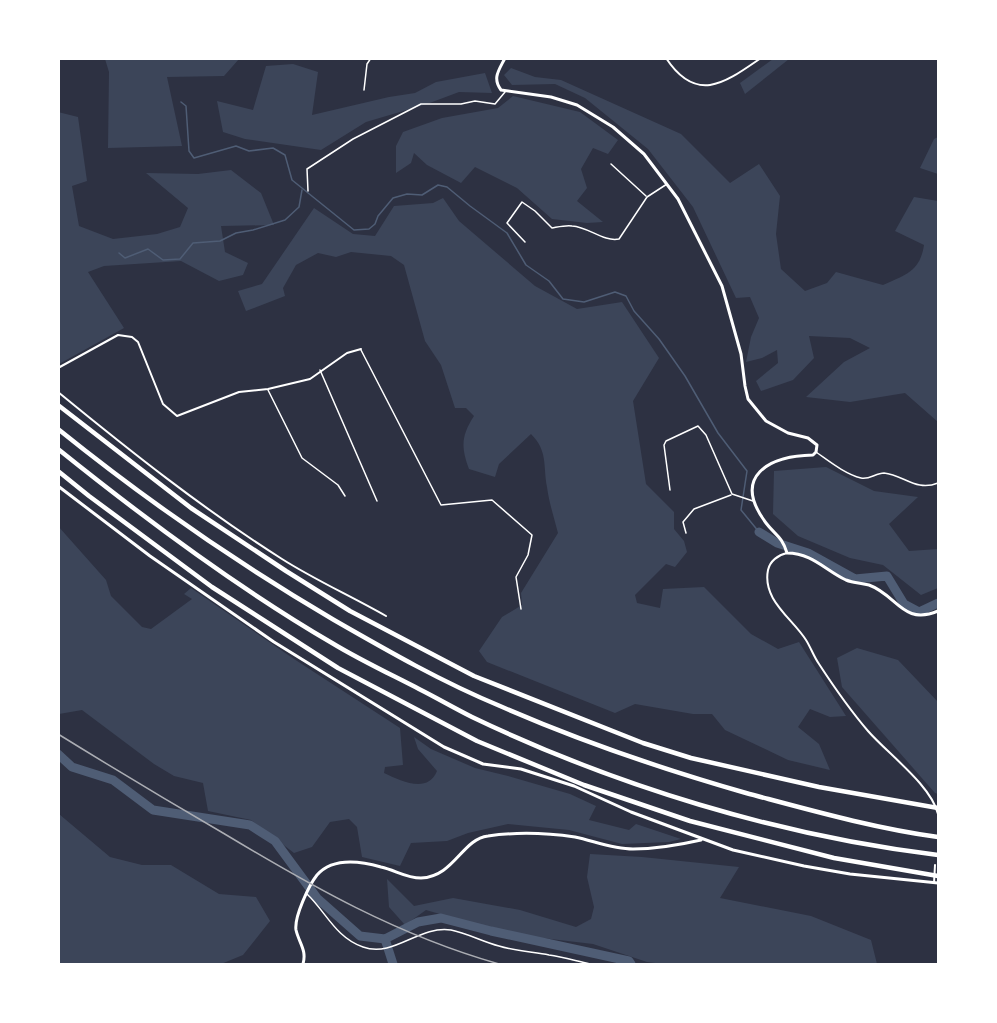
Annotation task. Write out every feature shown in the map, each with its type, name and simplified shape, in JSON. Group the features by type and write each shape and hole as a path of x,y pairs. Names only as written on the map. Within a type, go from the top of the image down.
{"highway":[{"path":"58,405 191,508 350,610 474,676 643,743 691,758 819,787 939,808"},
{"path":"58,429 151,501 280,589 424,670 498,706 582,740 689,776 868,825 939,837"},
{"path":"58,449 184,545 282,612 368,663 471,716 544,749 610,774 719,810 857,843 939,855"},
{"path":"58,471 88,496 212,587 338,668 477,741 584,785 690,821 834,858 939,876"}],"street":[{"path":"505,58 496,77 497,84 506,92 551,97 577,105 612,127 644,154 668,183 687,216 722,286 740,346 748,399 766,421 777,428 812,440 817,445 816,452 813,454 776,460 765,466 757,472 753,481 755,502 765,522 784,542 787,552"},
{"path":"666,58 679,74 692,83 706,85 717,85 761,58"},
{"path":"58,368 118,335 125,334 138,342 163,404 177,416 239,392 268,389 310,379 347,353 361,349"},
{"path":"58,392 170,483 222,520 306,574 386,616"},
{"path":"58,486 150,556 274,642 444,747 483,764 521,769 574,786 631,812 702,839 767,859 850,874 936,883 935,865"},
{"path":"939,611 927,616 908,613 868,585 847,581 810,557 787,552 778,556 768,568 768,584 775,603 806,640 818,663 853,712 932,799 939,814"},
{"path":"303,964 305,953 296,928 306,894 312,882 324,868 333,863 352,862 381,867 411,877 429,877 450,865 477,839 486,836 553,835 632,849 679,845 702,839"}],"lane":[{"path":"364,90 367,64 370,58"},
{"path":"308,191 307,169 353,139 422,104 461,104 475,101 495,104 506,92"},
{"path":"612,164 647,197"},
{"path":"525,242 507,223 522,202 552,228 571,225 592,231 610,241 620,239 647,197 668,183"},
{"path":"361,349 441,505 492,500 532,536 528,555 516,577 521,609"},
{"path":"320,370 376,501"},
{"path":"268,389 302,458 338,485 345,496"},
{"path":"670,490 664,445 666,441 698,426 706,435 732,494 755,502"},
{"path":"816,452 864,479 885,473 929,487 939,483"},
{"path":"686,533 683,522 694,510 732,494"},
{"path":"306,894 343,937 363,947 381,950 429,930 451,930 501,947 553,955 590,964"}],"shaded area":[{"path":"105,58 239,59 224,76 167,77 182,146 108,148 109,72"},
{"path":"773,59 789,59 745,94 740,83"},
{"path":"293,64 318,72 312,115 415,93 436,82 485,73 492,93 459,92 366,122 321,150 245,139 223,132 217,101 253,110 266,66"},
{"path":"511,68 535,77 561,80 681,134 730,183 759,164 780,196 776,234 781,269 805,291 827,283 836,272 883,285 910,271 919,261 924,245 895,231 914,197 938,201 938,422 905,393 850,402 806,397 844,362 870,348 850,338 809,336 814,358 793,380 761,391 756,381 778,363 777,350 762,358 746,362 751,337 759,318 750,297 736,298 693,207 648,149 585,98 555,84 512,85 504,75"},
{"path":"513,96 580,112 618,140 608,154 593,148 581,169 587,188 577,201 603,222 587,223 552,219 517,188 475,167 461,183 427,165 414,153 411,163 396,173 396,146 403,132 442,118 498,108"},
{"path":"58,112 78,117 87,181 72,186 79,226 113,239 157,234 180,227 188,208 146,173 198,174 231,170 261,193 274,225 221,226 225,252 248,263 243,275 219,281 181,261 104,266 88,272 124,328 59,364"},
{"path":"938,137 938,174 920,168 934,139"},
{"path":"443,198 459,221 535,286 577,309 622,302 659,358 633,401 646,484 674,512 674,529 684,541 687,552 675,567 666,564 635,595 637,603 660,608 663,589 704,587 751,634 778,649 799,642 846,716 830,717 810,709 798,727 819,744 830,770 788,760 725,730 712,714 693,714 635,704 615,713 487,662 479,651 502,617 522,605 521,593 558,533 548,493 544,459 540,446 531,434 499,464 495,477 469,469 464,442 474,416 466,408 455,408 441,365 425,341 404,265 391,256 351,252 336,257 318,253 296,265 283,288 285,296 246,311 238,291 262,284 314,208 353,234 375,236 394,206 433,203"},
{"path":"826,467 874,491 918,497 889,524 909,551 938,549 938,588 921,595 883,565 850,558 798,536 773,514 774,471"},
{"path":"58,526 106,580 111,596 142,627 151,629 192,599 184,594 191,588 400,728 403,765 385,767 384,773 414,784 421,784 433,778 437,771 418,749 414,737 431,749 475,768 570,794 596,806 589,820 629,830 636,824 681,839 669,842 622,844 569,830 508,824 468,833 447,841 411,843 400,866 362,857 357,827 349,819 330,822 312,847 294,853 251,820 208,811 203,783 174,776 154,764 82,710 59,714"},
{"path":"857,648 898,660 938,702 938,794 842,687 837,658"},
{"path":"59,814 110,857 142,865 171,865 219,894 256,897 270,921 243,955 221,964 59,964"},
{"path":"590,854 739,867 720,898 811,916 871,940 877,964 663,964 647,962 593,944 508,934 426,910 405,925 389,907 387,879 414,906 453,898 520,910 576,927 591,919 594,907 587,877"}],"waterway":[{"path":"181,102 186,106 189,151 194,158 236,146 249,151 273,148 285,155 292,180 354,230 369,229 393,198 407,194 422,195 438,185 447,187 507,233 526,265 549,281 563,299 584,302 615,292 626,296 634,311 659,339 685,376 718,433 747,471 741,510 759,532"},
{"path":"119,253 125,258 148,249 163,260 180,259 193,243 220,241 236,233 285,220 299,207 302,190"},
{"path":"759,532 777,543 808,553 855,579 887,576 904,604 919,612 938,603"},
{"path":"58,754 72,767 113,780 153,810 250,825 275,841 317,898 360,936 385,939 418,922 441,918 629,961 631,964"},
{"path":"385,939 393,964"}],"railway":[{"path":"58,734 323,891 426,939 499,964"}]}
